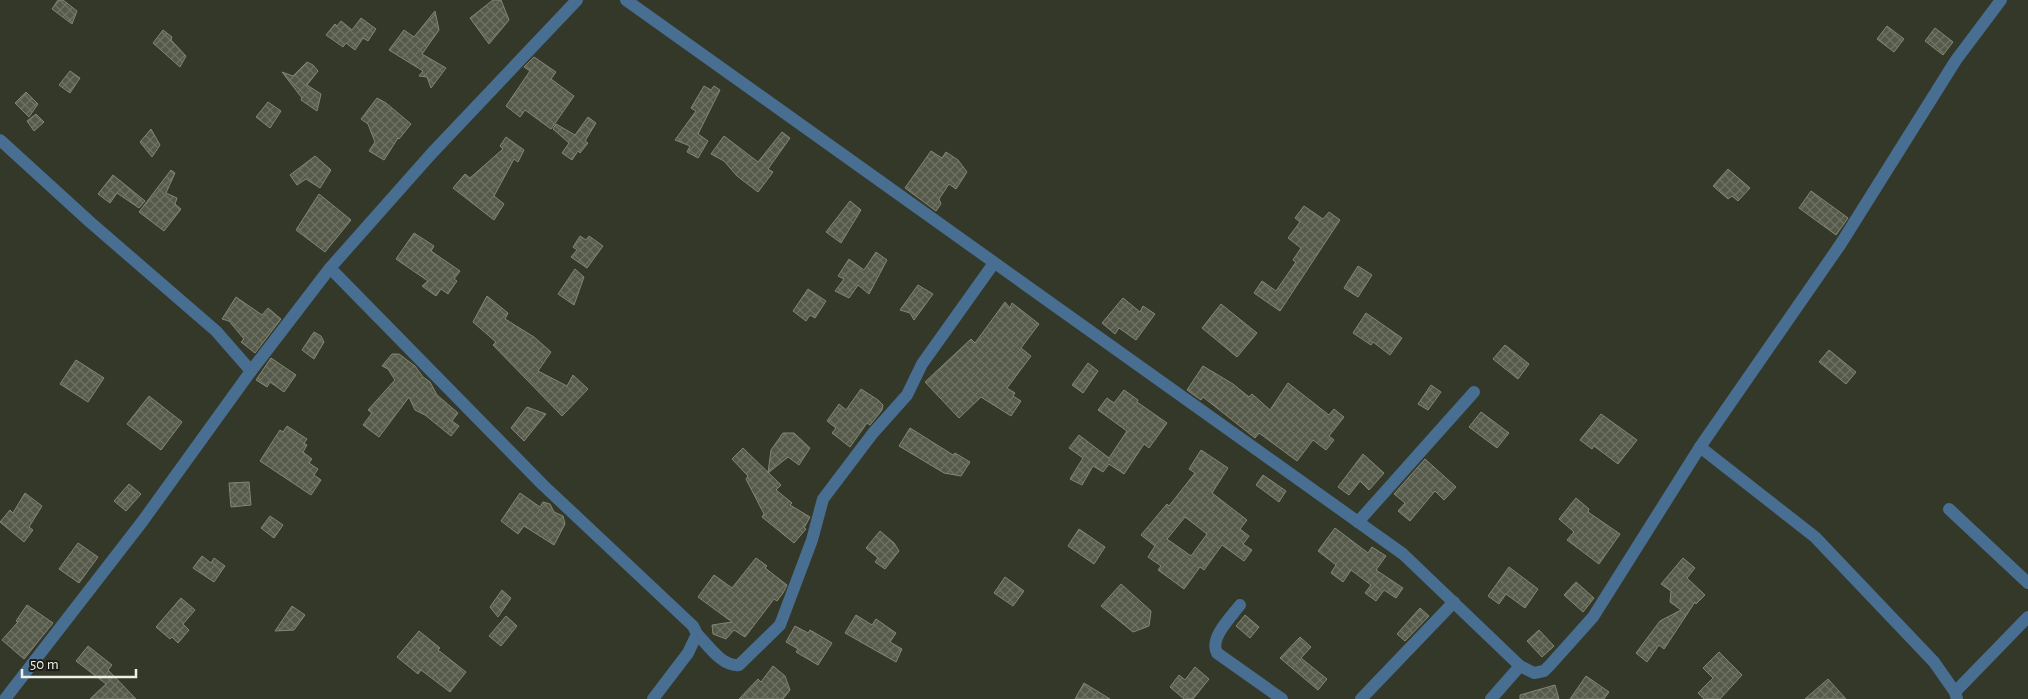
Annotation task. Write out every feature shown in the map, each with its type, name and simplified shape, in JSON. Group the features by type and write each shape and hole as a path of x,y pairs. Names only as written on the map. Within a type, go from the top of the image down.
{"street":[{"path":"5,699 142,522 330,268 432,152 577,0"},
{"path":"626,0 1403,554 1520,666 1534,674 1544,671 1593,617 1700,447 1840,245 1956,60 2001,0"},
{"path":"0,140 90,222 216,331 252,371"},
{"path":"330,268 543,485 693,626 697,634 723,661 739,665 780,625 812,540 823,499 873,433 907,395 922,364 994,263"},
{"path":"1358,522 1474,392"},
{"path":"1700,447 1815,537 1934,662 1956,695 2028,617"},
{"path":"1949,509 2028,583"},
{"path":"1361,699 1454,602"},
{"path":"1240,605 1215,640 1214,647 1216,653 1282,699"},
{"path":"653,699 688,653 697,634"},
{"path":"1491,699 1520,666"}],"building":[{"path":"58,0 63,0 77,11 72,24 52,9"},
{"path":"493,0 501,0 509,20 489,44 470,18"},
{"path":"435,11 439,30 422,54 446,68 431,88 427,77 419,76 423,71 389,50 404,30 414,37"},
{"path":"361,18 376,29 368,41 363,38 355,50 346,43 343,47 326,35 335,24 337,26 341,21 352,30"},
{"path":"1887,26 1904,39 1894,52 1877,39"},
{"path":"1935,28 1953,42 1943,55 1925,41"},
{"path":"163,30 172,37 171,40 186,56 180,67 153,43"},
{"path":"534,57 556,72 551,79 574,96 551,129 525,110 520,117 506,106 530,71 524,67"},
{"path":"307,62 318,71 307,85 321,94 317,111 301,100 302,98 282,72 293,76"},
{"path":"70,71 80,78 70,93 59,85"},
{"path":"704,86 711,90 714,86 720,90 698,134 708,141 698,158 687,152 690,146 675,140 696,111 691,108"},
{"path":"26,92 38,104 29,117 15,103"},
{"path":"377,98 411,124 398,138 384,160 369,151 375,142 368,124 361,119"},
{"path":"268,102 281,111 270,128 256,117"},
{"path":"36,114 44,122 34,131 27,121"},
{"path":"588,117 596,123 585,141 588,143 580,153 578,151 572,160 562,153 569,143 553,129 556,124 575,135"},
{"path":"151,129 160,145 152,157 140,142"},
{"path":"782,132 790,138 768,169 773,172 758,192 737,176 724,161 711,154 724,136 758,162"},
{"path":"506,137 524,150 518,162 514,159 494,196 504,204 494,220 453,188 465,174 470,178 503,149 500,146"},
{"path":"931,151 942,158 946,152 958,160 967,172 956,189 949,184 939,199 941,204 936,211 905,188"},
{"path":"315,156 331,170 320,188 306,179 297,185 290,175"},
{"path":"1728,169 1750,188 1738,201 1732,196 1728,199 1713,186"},
{"path":"171,170 175,173 166,193 177,198 175,204 181,209 164,231 139,212"},
{"path":"113,175 145,201 139,208 117,193 110,203 98,194"},
{"path":"1811,191 1848,218 1836,235 1799,208"},
{"path":"319,194 351,220 325,252 296,230"},
{"path":"850,201 861,210 841,243 826,232"},
{"path":"1304,206 1323,219 1329,212 1340,220 1280,311 1254,293 1262,281 1276,291 1296,262 1293,260 1301,248 1288,238 1300,222 1295,218"},
{"path":"414,233 434,246 431,251 460,271 454,279 457,281 448,294 441,289 436,296 422,286 428,281 396,259"},
{"path":"580,236 586,240 589,236 603,246 587,268 571,257 577,250 573,247"},
{"path":"876,252 887,260 869,294 858,285 849,298 835,291 844,279 838,276 849,259 864,270"},
{"path":"1358,266 1372,275 1358,297 1344,288"},
{"path":"575,269 584,277 574,305 558,294"},
{"path":"918,285 933,294 914,320 910,313 900,310"},
{"path":"808,289 826,301 815,318 810,315 806,321 793,311"},
{"path":"487,296 508,313 505,319 534,337 551,352 538,371 567,386 573,375 588,389 562,416 493,345 496,342 473,322"},
{"path":"236,297 262,315 268,308 281,319 255,353 241,342 244,339 229,321 222,319"},
{"path":"1123,298 1140,312 1143,306 1155,314 1136,340 1119,328 1115,334 1102,323"},
{"path":"1005,302 1010,308 1012,303 1039,324 1021,348 1031,356 1007,388 1015,393 1013,396 1021,401 1011,416 981,397 959,418 925,382 971,339 975,343"},
{"path":"1221,304 1257,333 1237,357 1202,328"},
{"path":"1366,313 1402,338 1390,355 1373,342 1371,345 1353,333"},
{"path":"314,332 321,336 324,342 314,359 302,350"},
{"path":"1505,345 1529,364 1518,379 1493,359"},
{"path":"1829,350 1856,372 1846,384 1819,362"},
{"path":"392,354 399,354 415,366 423,377 430,382 437,395 458,413 452,421 459,426 451,436 425,415 415,410 409,397 379,437 363,425 372,413 368,410 395,380 388,369 382,366"},
{"path":"271,358 296,375 284,392 270,382 267,387 256,380"},
{"path":"76,360 104,378 88,402 60,384"},
{"path":"1088,363 1098,371 1083,393 1072,385"},
{"path":"1203,366 1233,384 1249,397 1252,394 1270,410 1288,383 1329,415 1334,409 1344,417 1329,436 1334,440 1326,450 1313,440 1297,461 1259,433 1255,438 1203,397 1201,400 1187,390"},
{"path":"1431,385 1441,392 1428,410 1418,404"},
{"path":"861,389 883,405 882,410 870,425 867,423 850,447 832,433 836,428 827,421 839,404 846,410"},
{"path":"1124,390 1138,400 1137,402 1167,423 1149,448 1144,444 1124,474 1109,464 1103,472 1093,466 1082,485 1070,479 1083,458 1069,448 1079,435 1109,458 1127,431 1098,410 1107,398 1114,403"},
{"path":"149,396 182,422 161,450 127,424"},
{"path":"527,407 546,414 524,441 511,428"},
{"path":"1481,412 1509,433 1497,448 1469,427"},
{"path":"1601,414 1637,440 1618,464 1594,446 1592,449 1580,440"},
{"path":"287,426 307,439 304,443 307,445 303,452 312,459 309,463 318,469 314,475 321,480 311,495 260,461 280,430 283,432"},
{"path":"910,428 953,455 955,453 970,462 961,476 944,473 899,446"},
{"path":"783,433 794,433 810,448 799,465 788,457 768,473 771,450"},
{"path":"743,448 781,485 776,490 792,503 790,505 810,517 804,528 806,529 794,543 762,517 764,514 746,479 748,476 732,459"},
{"path":"1201,450 1228,468 1212,493 1247,520 1240,529 1249,536 1243,544 1252,550 1244,561 1222,545 1204,570 1200,567 1184,589 1158,570 1161,566 1148,557 1155,546 1141,535 1167,504 1169,506 1195,473 1189,469","holes":["1185,517 1207,534 1191,556 1167,539"]},
{"path":"1363,454 1384,473 1369,490 1360,481 1349,495 1338,487"},
{"path":"1425,459 1456,487 1444,500 1435,491 1410,521 1398,511 1405,503 1394,494"},
{"path":"1263,475 1286,491 1279,502 1256,485"},
{"path":"249,482 251,505 231,507 229,483"},
{"path":"129,484 141,494 126,511 114,501"},
{"path":"25,493 42,506 29,527 33,530 24,542 0,522 10,510 13,513"},
{"path":"520,493 540,507 543,502 550,504 554,512 563,516 565,524 554,545 524,526 518,534 501,521"},
{"path":"1576,498 1589,509 1588,512 1620,534 1599,564 1567,540 1574,532 1559,519"},
{"path":"270,516 283,525 274,538 261,528"},
{"path":"1335,528 1368,553 1372,547 1386,556 1376,570 1403,588 1396,598 1384,590 1376,601 1365,593 1371,585 1351,570 1343,582 1331,573 1336,565 1318,551"},
{"path":"1079,529 1105,547 1094,564 1068,546"},
{"path":"880,531 894,543 899,551 885,569 875,562 878,558 866,548"},
{"path":"78,543 98,557 79,583 59,569"},
{"path":"202,556 211,563 214,558 225,566 214,582 193,568"},
{"path":"756,558 767,566 765,568 787,585 783,593 777,601 774,599 745,637 734,630 726,639 713,634 712,625 732,622 698,597 714,575 732,588"},
{"path":"1683,558 1695,568 1687,578 1705,595 1696,604 1695,602 1664,649 1659,645 1647,662 1636,653 1660,621 1681,610 1670,602 1671,591 1661,584"},
{"path":"1509,567 1538,589 1525,608 1506,594 1499,604 1488,596"},
{"path":"1005,577 1024,591 1013,606 994,593"},
{"path":"1576,582 1594,598 1583,612 1564,595"},
{"path":"1121,584 1151,611 1149,626 1133,632 1101,606"},
{"path":"502,590 511,598 498,617 490,607"},
{"path":"181,598 195,610 183,624 189,630 178,643 156,627"},
{"path":"27,605 53,623 24,659 2,640 18,622 16,621"},
{"path":"292,606 305,615 294,630 275,631"},
{"path":"1420,608 1429,616 1405,641 1397,634"},
{"path":"856,615 872,625 876,619 896,633 890,642 902,649 896,662 845,633"},
{"path":"1245,615 1259,627 1250,638 1236,626"},
{"path":"506,616 517,626 501,646 489,636"},
{"path":"795,626 808,633 810,630 832,643 818,665 796,652 798,649 786,642"},
{"path":"1539,630 1554,646 1542,657 1527,641"},
{"path":"419,631 440,648 438,650 466,672 450,692 421,670 418,674 397,657"},
{"path":"1300,637 1311,647 1301,658 1327,679 1318,690 1280,658"},
{"path":"88,646 112,665 108,670 136,699 90,699 106,684 76,661"},
{"path":"1719,652 1742,675 1720,699 1704,699 1698,693 1713,678 1703,668"},
{"path":"773,666 785,676 790,690 783,699 739,699 758,679 761,682"},
{"path":"1195,667 1209,679 1193,699 1184,699 1170,687 1179,675 1185,680"},
{"path":"1586,676 1609,692 1604,699 1570,699"},
{"path":"1828,679 1846,699 1805,699"},
{"path":"1084,683 1110,699 1075,699"},
{"path":"1555,685 1559,699 1520,699 1520,695"}]}
